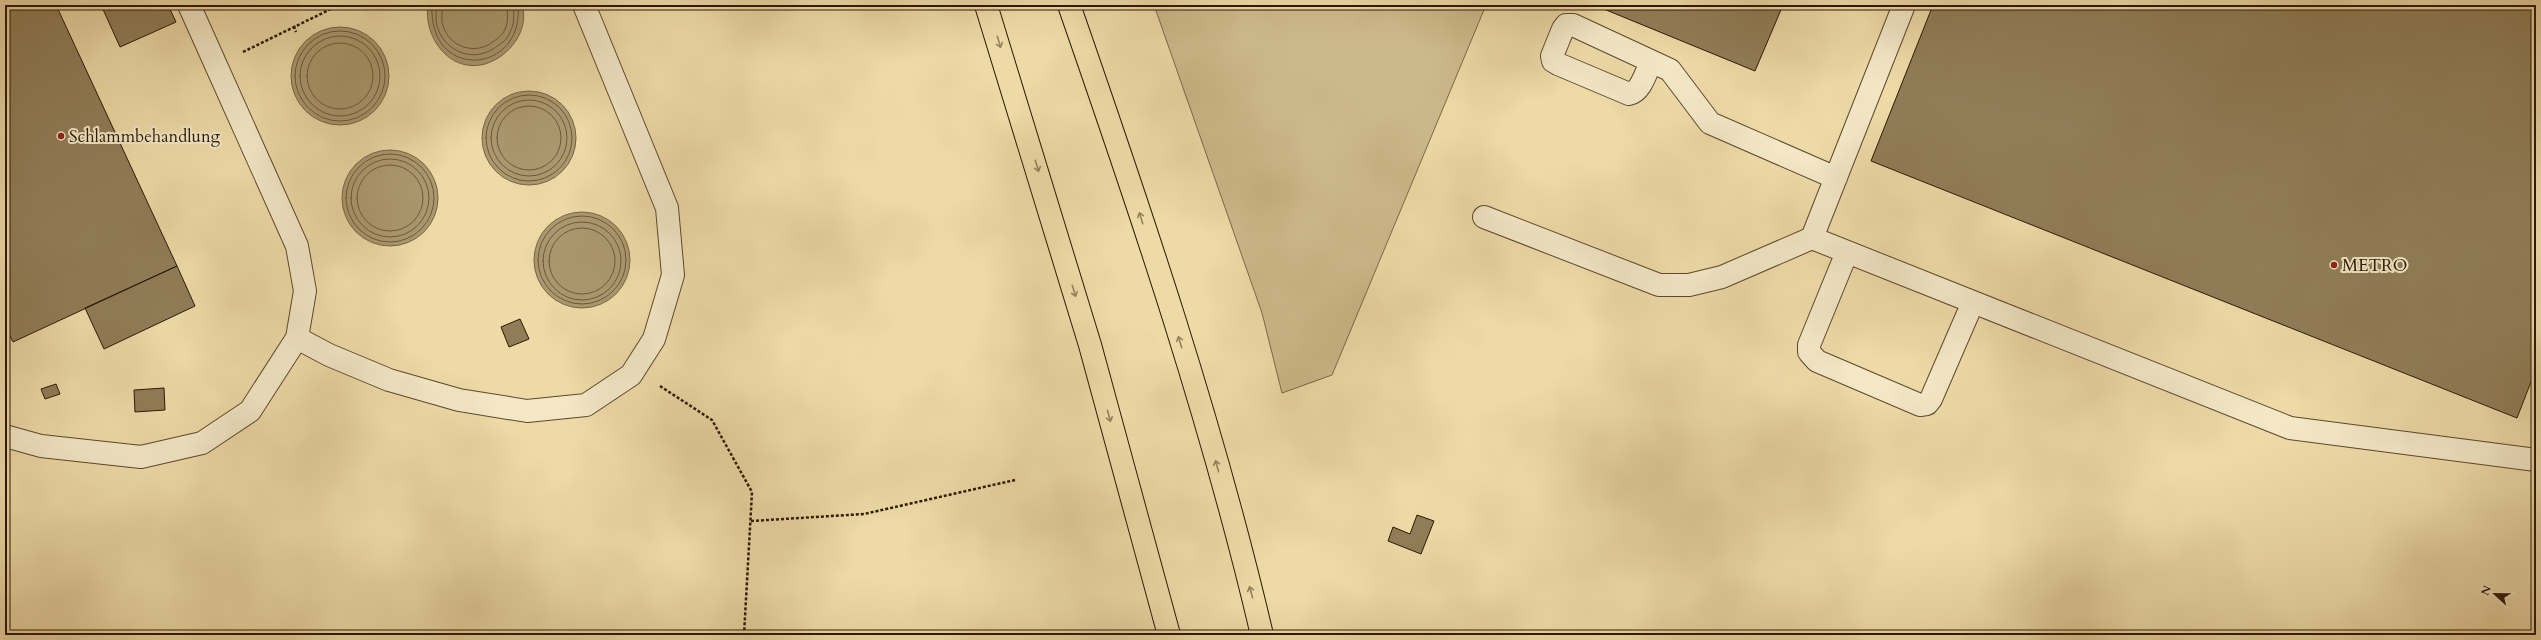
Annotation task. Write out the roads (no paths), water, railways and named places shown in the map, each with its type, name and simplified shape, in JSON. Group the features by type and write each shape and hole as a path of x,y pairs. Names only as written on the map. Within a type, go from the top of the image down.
{"highway":[{"path":"986,5 994,25 1090,345 1169,635"},
{"path":"1070,5 1122,157 1202,411 1261,632"}],"lane":[{"path":"5,436 42,446 141,457 202,443 250,410 297,338 305,291 297,246 189,5"},
{"path":"297,338 329,355 389,380 459,400 528,412 586,406 631,375 654,339 673,275 667,208 584,5"},
{"path":"1812,238 1904,5"},
{"path":"1651,62 1670,70 1710,123 1836,178"},
{"path":"1484,217 1659,285 1689,285 1722,276 1812,238 2290,428 2536,460"},
{"path":"1848,252 1809,345 1809,352 1817,361 1920,405 1927,404 1931,399 1973,302"}],"water":[{"path":"428,5 522,5 524,14 523,24 516,41 502,55 485,64 472,66 460,63 450,58 441,50 434,40 430,29"},
{"path":"340,27 359,31 374,42 385,57 389,76 385,95 374,110 359,121 340,125 321,121 306,110 295,95 291,76 295,57 306,42 321,31"},
{"path":"529,91 547,94 562,105 573,120 576,138 573,156 562,171 547,182 529,185 511,182 496,171 485,156 482,138 485,120 496,105 511,94"},
{"path":"390,150 408,154 417,158 424,164 430,171 434,180 438,198 434,216 430,225 424,232 417,238 408,242 390,246 372,242 363,238 356,232 350,225 346,216 342,198 346,180 350,171 356,164 363,158 372,154"},
{"path":"582,212 600,216 609,220 616,226 622,233 626,242 630,260 626,278 622,287 616,294 609,300 600,304 582,308 564,304 555,300 548,294 542,287 538,278 534,260 538,242 542,233 548,226 555,220 564,216"}],"place":[{"name":"Schlammbehandlung","path":"61,136"},
{"name":"METRO","path":"2334,265"}]}
